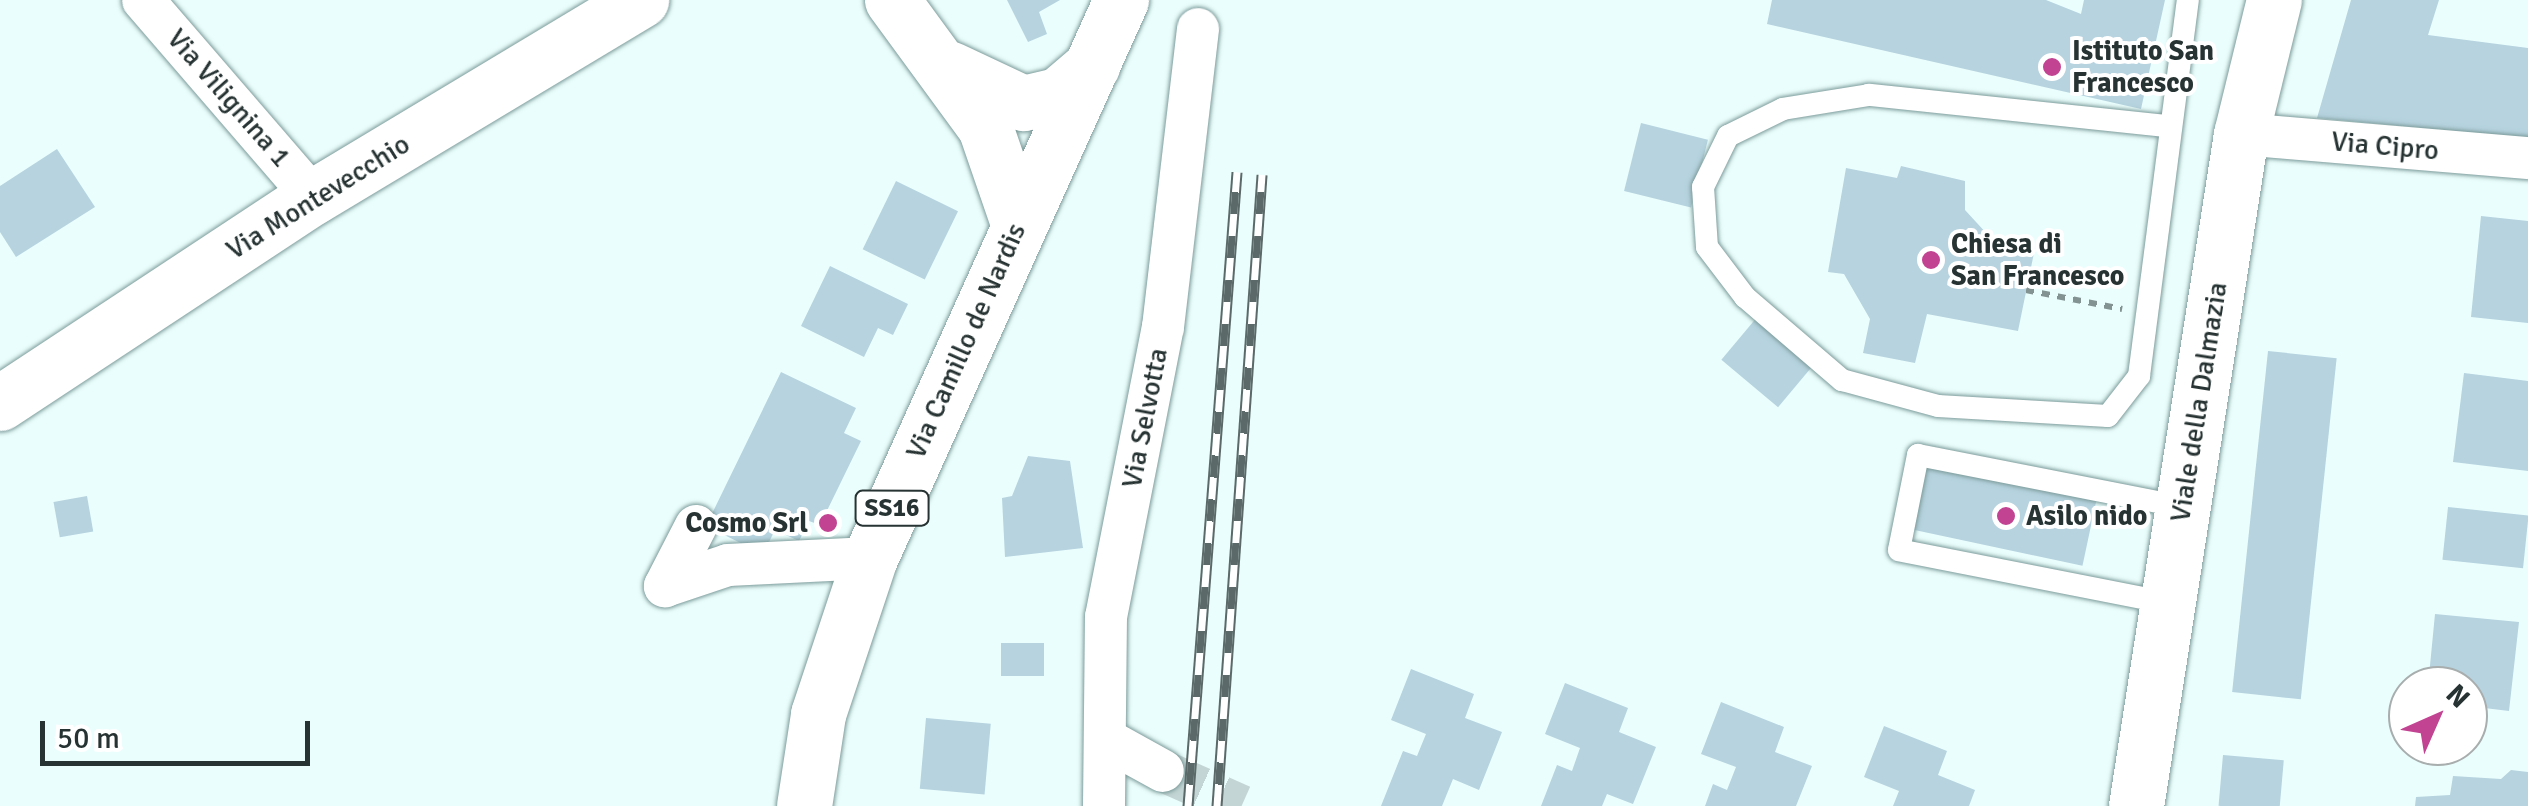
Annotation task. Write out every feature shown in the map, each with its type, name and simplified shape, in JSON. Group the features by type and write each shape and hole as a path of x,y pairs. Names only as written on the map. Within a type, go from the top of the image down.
{"street":[{"name":"Via Vilignina 1","path":"144,0 314,197"},
{"name":"Via Montevecchio","path":"0,404 314,197 641,0"},
{"path":"892,0 950,70 1006,168 1018,223"},
{"name":"Via Camillo de Nardis","path":"804,806 818,714 870,558 1120,0"},
{"name":"Viale della Dalmazia","path":"2136,806 2241,134 2274,0"},
{"name":"Via Selvotta","path":"1104,806 1106,617 1164,326 1198,28"},
{"path":"950,70 1022,103 1058,95 1092,66"},
{"path":"950,70 1051,152"},
{"name":"Via Cipro","path":"2241,134 2528,158"},
{"path":"696,526 665,586 728,565 870,558"},
{"path":"1105,739 1164,771"}],"lane":[{"path":"2166,126 1868,95 1783,109 1728,136 1703,187 1707,247 1745,298 1842,380 1938,406 2108,416 2139,376 2166,126 2188,0"},
{"path":"2168,603 1899,550 1918,455 2183,507"}],"path":[{"path":"2026,290 2148,314"}],"building":[{"path":"1007,0 1060,0 1039,12 1047,34 1028,42"},
{"name":"Istituto San Francesco","path":"1772,0 2046,0 2081,14 2084,0 2165,0 2141,109 1767,24"},
{"path":"2351,0 2439,0 2428,35 2528,48 2528,138 2317,118"},
{"path":"1641,123 1708,140 1691,208 1624,191"},
{"path":"57,149 95,207 16,257 0,232 0,186"},
{"name":"Chiesa di San Francesco","path":"1901,166 1965,181 1965,210 1988,235 2035,248 2018,331 1927,314 1915,363 1863,353 1870,319 1844,274 1828,272 1846,168 1897,178"},
{"path":"896,181 958,211 925,280 863,249"},
{"path":"2481,216 2528,221 2528,323 2471,317"},
{"path":"830,266 908,304 893,335 878,328 864,357 801,326"},
{"path":"1758,316 1815,364 1778,407 1721,360"},
{"path":"2268,351 2337,358 2301,699 2232,692"},
{"path":"781,372 856,408 844,433 861,441 820,525 809,521 799,541 775,530 763,554 706,526"},
{"path":"2464,373 2528,381 2528,471 2453,462"},
{"path":"1028,456 1070,461 1083,548 1005,557 1002,498 1012,496"},
{"name":"Asilo nido","path":"1926,465 2096,501 2082,566 1912,530"},
{"path":"87,496 93,531 60,537 54,502"},
{"path":"2448,507 2528,515 2523,568 2442,560"},
{"path":"2435,614 2519,622 2509,711 2488,708 2488,666 2430,666"},
{"path":"1001,643 1044,643 1044,676 1001,676"},
{"path":"1411,669 1474,694 1465,718 1502,732 1479,790 1453,779 1442,806 1381,806 1403,751 1417,756 1426,734 1391,720"},
{"path":"1565,683 1628,708 1619,732 1656,747 1633,804 1607,794 1602,806 1541,806 1557,765 1572,771 1580,748 1545,734"},
{"path":"1721,702 1784,727 1775,752 1812,766 1796,806 1705,806 1713,784 1727,790 1736,767 1701,754"},
{"path":"926,718 991,724 985,794 920,789"},
{"path":"1884,726 1947,751 1938,775 1975,790 1969,806 1893,806 1899,791 1864,777"},
{"path":"2223,755 2284,760 2280,806 2219,806"},
{"path":"2511,770 2528,772 2528,806 2415,806 2416,797 2450,795 2453,776 2501,779"}],"tunnel":[{"path":"1163,771 1242,806"}],"railway":[{"path":"1188,806 1237,172"},
{"path":"1217,806 1262,175"}],"place":[{"name":"Istituto San Francesco","path":"2052,67"},
{"name":"Chiesa di San Francesco","path":"1931,260"},
{"name":"Asilo nido","path":"2006,516"},
{"name":"Cosmo Srl","path":"828,523"}]}
